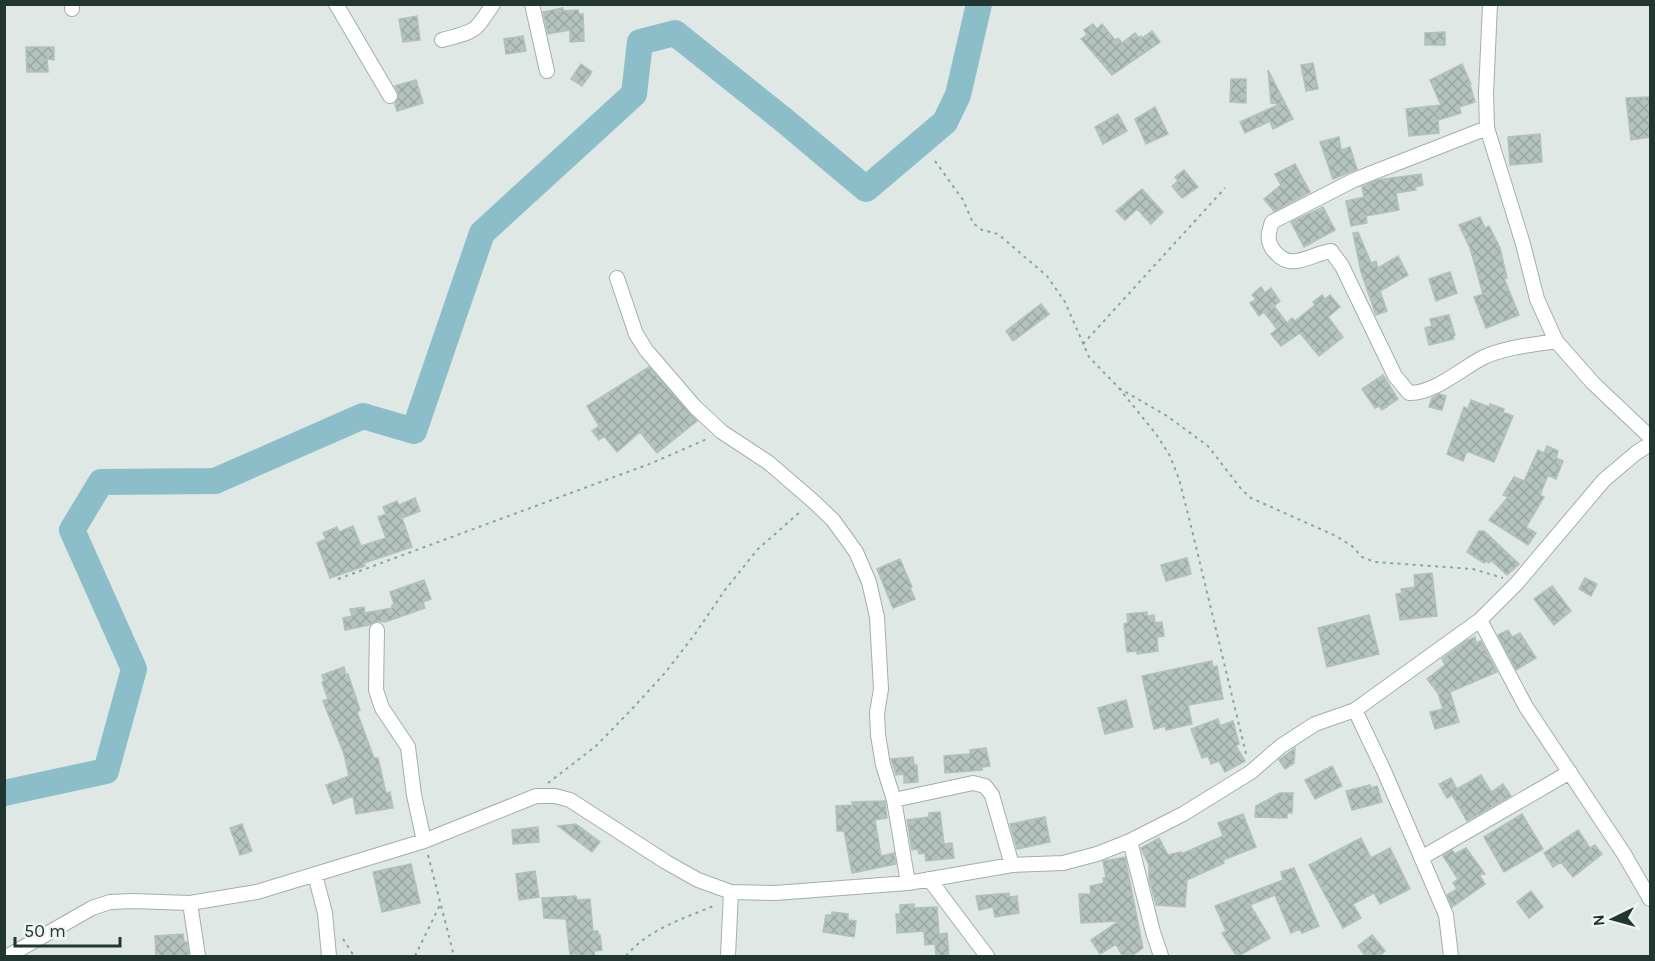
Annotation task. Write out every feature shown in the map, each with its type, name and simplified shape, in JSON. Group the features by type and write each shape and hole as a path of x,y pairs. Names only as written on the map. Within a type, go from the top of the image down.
{"street":[{"path":"336,4 390,96"},
{"path":"442,40 478,27 493,4"},
{"path":"532,4 547,71"},
{"path":"1490,4 1486,94 1487,128 1523,244 1537,299 1556,341 1593,383 1650,437"},
{"path":"1487,128 1354,180 1272,222 1268,233 1269,246 1280,258 1291,263 1307,260 1326,252 1331,251 1334,254 1395,376 1409,393 1428,389 1485,357 1515,348 1556,341"},
{"path":"617,278 628,317 636,334 646,350 695,407 722,432 769,463 813,501 833,520 856,552 869,582 877,617 881,689 877,713 878,735 883,765 894,800 908,883"},
{"path":"8,957 92,908 110,902 190,903 257,892 424,842 536,796 555,796 570,800 666,862 730,896 908,883 1012,865 1063,863 1097,854 1130,841 1183,814 1251,772 1281,746 1315,724 1355,710 1480,620 1517,583 1604,480 1650,444"},
{"path":"1480,620 1526,707 1624,854 1650,899"},
{"path":"378,630 376,690 382,708 408,747 414,795 424,842"},
{"path":"1355,710 1446,915 1451,957"},
{"path":"1421,858 1570,772"},
{"path":"894,800 973,783 985,786 992,795 1012,865"},
{"path":"1130,841 1161,957"},
{"path":"315,875 325,913 329,957"},
{"path":"929,879 987,957"},
{"path":"728,957 730,896"},
{"path":"190,903 198,957"}],"path":[{"path":"935,161 963,200 972,223 982,230 998,234 1047,276 1065,302 1089,357 1118,387 1156,434 1170,456 1179,479 1251,772"},
{"path":"1083,344 1225,188"},
{"path":"1118,387 1167,416 1208,446 1242,490 1251,498 1336,536 1352,546 1362,557 1375,562 1473,569 1517,583"},
{"path":"338,579 652,463 722,432"},
{"path":"536,796 551,778 596,746 631,710 665,673 757,550 813,501"},
{"path":"424,842 454,957"},
{"path":"626,957 642,941 664,927 730,896"},
{"path":"415,957 441,905"}],"building":[{"path":"563,8 563,11 578,10 579,14 583,14 584,41 570,42 570,30 548,34 543,12"},
{"path":"417,16 420,40 403,42 399,19"},
{"path":"1093,24 1097,29 1102,24 1115,40 1118,38 1122,43 1135,33 1142,38 1152,31 1160,42 1112,75 1081,39 1087,35 1084,30"},
{"path":"1445,32 1445,45 1425,45 1425,33"},
{"path":"523,36 526,51 506,54 504,39"},
{"path":"26,47 54,47 54,60 47,59 48,72 27,72"},
{"path":"1313,63 1318,89 1306,91 1301,65"},
{"path":"581,64 592,72 582,86 571,79"},
{"path":"1462,64 1471,84 1475,102 1459,107 1461,113 1438,120 1439,133 1409,136 1406,109 1441,105 1430,80"},
{"path":"1268,70 1293,119 1273,129 1270,121 1245,133 1240,122 1280,104 1271,103"},
{"path":"1231,79 1246,79 1246,103 1230,102"},
{"path":"416,80 423,103 397,111 395,104 399,95 395,86"},
{"path":"1650,97 1650,137 1631,140 1626,98"},
{"path":"1155,107 1168,134 1146,144 1135,119"},
{"path":"1118,114 1127,131 1103,144 1095,127"},
{"path":"1540,134 1542,162 1510,165 1508,137"},
{"path":"1339,137 1341,150 1350,147 1357,169 1333,179 1320,142"},
{"path":"1295,164 1310,192 1274,211 1264,199 1281,185 1275,174"},
{"path":"1184,170 1198,187 1182,198 1172,186 1178,181 1175,177"},
{"path":"1421,174 1423,185 1415,187 1416,190 1396,193 1399,210 1366,216 1367,223 1351,226 1346,201 1364,197 1362,187 1377,180"},
{"path":"1142,189 1163,212 1151,224 1137,209 1125,220 1116,211"},
{"path":"1323,207 1335,230 1304,247 1291,222"},
{"path":"1480,217 1485,228 1489,226 1500,248 1507,278 1504,278 1519,315 1486,328 1474,297 1483,294 1470,248 1459,225"},
{"path":"1358,232 1371,263 1376,261 1378,268 1398,256 1408,275 1380,291 1387,311 1376,315 1361,272 1353,233"},
{"path":"1450,272 1457,293 1436,301 1429,279"},
{"path":"1261,287 1265,293 1271,288 1280,301 1274,306 1287,323 1292,318 1295,321 1315,305 1313,302 1322,295 1325,299 1330,295 1340,307 1328,317 1343,337 1319,356 1300,333 1281,346 1271,334 1277,329 1264,312 1259,316 1250,303 1256,299 1252,295"},
{"path":"1041,304 1049,314 1013,341 1006,331"},
{"path":"1449,315 1454,339 1429,345 1425,328 1432,326 1430,319"},
{"path":"649,367 697,421 657,453 640,432 617,452 604,436 599,440 592,431 599,426 587,406"},
{"path":"1383,375 1398,399 1382,410 1379,406 1375,408 1362,389"},
{"path":"1439,394 1446,396 1442,410 1429,407 1432,398"},
{"path":"1471,400 1489,407 1490,404 1504,409 1503,412 1513,416 1494,462 1467,451 1463,461 1447,454 1464,407 1468,409"},
{"path":"1547,446 1558,451 1556,458 1563,461 1556,479 1548,475 1540,495 1544,497 1526,527 1536,533 1528,545 1489,520 1508,497 1503,495 1514,477 1524,481 1538,450 1544,453"},
{"path":"415,498 420,511 402,518 412,547 364,563 365,566 330,578 317,543 326,539 323,533 337,527 339,532 353,526 361,546 386,538 378,517 386,514 383,507 397,501 399,505"},
{"path":"1479,531 1484,531 1519,564 1507,575 1491,560 1489,563 1486,561 1484,563 1467,552"},
{"path":"1187,558 1191,574 1166,581 1161,565"},
{"path":"900,559 915,599 893,608 877,569"},
{"path":"1432,573 1437,616 1400,620 1396,594 1402,593 1401,589 1415,587 1414,575"},
{"path":"1585,578 1597,584 1591,596 1579,589"},
{"path":"424,580 431,599 423,602 425,608 385,622 377,621 345,630 343,618 352,616 350,609 364,607 365,613 392,608 394,604 390,592"},
{"path":"1552,586 1571,611 1554,625 1534,599"},
{"path":"1147,612 1147,616 1154,615 1155,623 1162,622 1164,636 1157,637 1158,651 1137,654 1137,651 1127,652 1124,624 1128,623 1127,614"},
{"path":"1369,615 1379,654 1327,667 1318,628"},
{"path":"1508,630 1512,637 1520,633 1536,658 1516,670 1498,635"},
{"path":"1475,637 1476,643 1481,641 1497,672 1450,692 1459,722 1435,729 1430,712 1443,709 1438,693 1427,679 1445,665 1442,659"},
{"path":"1212,661 1213,667 1217,666 1223,699 1188,705 1192,724 1166,730 1165,726 1154,729 1142,676"},
{"path":"344,667 360,710 357,712 374,758 378,758 386,793 390,792 393,808 356,814 353,796 333,804 326,785 349,776 344,754 323,701 328,699 322,682 324,681 322,675"},
{"path":"1126,700 1133,727 1105,734 1098,708"},
{"path":"1218,719 1220,726 1233,721 1239,744 1236,746 1245,761 1225,772 1219,761 1211,764 1208,756 1202,758 1191,729"},
{"path":"986,748 990,766 982,767 982,770 945,773 944,756 970,754 970,750"},
{"path":"1295,748 1294,763 1285,769 1279,760"},
{"path":"913,757 914,765 917,765 918,782 904,783 904,774 896,775 891,759"},
{"path":"1332,766 1342,786 1315,799 1305,780"},
{"path":"1481,775 1491,792 1503,784 1511,796 1467,821 1452,795 1447,798 1439,784 1451,778 1457,789"},
{"path":"1370,785 1371,788 1377,786 1382,802 1352,810 1346,791"},
{"path":"1280,793 1293,793 1292,813 1287,813 1287,818 1255,817 1256,806"},
{"path":"885,801 887,818 875,820 881,856 894,853 896,864 852,873 844,831 837,831 836,806 853,805 852,802"},
{"path":"940,812 944,844 952,843 954,858 926,861 925,853 919,854 918,849 912,850 907,820 929,817 929,813"},
{"path":"1243,814 1256,847 1223,860 1224,863 1187,880 1185,907 1156,905 1149,879 1149,865 1141,848 1159,838 1168,855 1181,852 1181,854 1223,836 1218,823"},
{"path":"1522,814 1543,849 1504,872 1484,837"},
{"path":"1045,817 1050,842 1017,849 1010,824"},
{"path":"242,824 252,851 240,855 230,828"},
{"path":"576,824 600,842 592,852 558,826"},
{"path":"538,827 539,842 513,844 512,830"},
{"path":"1578,830 1590,848 1595,845 1602,854 1573,877 1561,862 1553,867 1544,853"},
{"path":"1361,838 1371,858 1390,848 1410,889 1380,904 1374,893 1353,904 1361,918 1343,928 1309,865"},
{"path":"1466,848 1485,874 1479,875 1485,884 1452,907 1447,895 1457,889 1453,883 1458,879 1443,856 1452,850 1455,854"},
{"path":"1125,857 1143,948 1130,957 1123,957 1116,944 1100,954 1091,940 1119,921 1081,923 1079,894 1091,894 1090,886 1104,883 1103,878 1106,877 1103,861"},
{"path":"411,864 420,903 382,912 373,872"},
{"path":"1294,868 1319,926 1302,933 1300,929 1291,933 1275,895 1250,905 1270,938 1237,957 1222,933 1226,931 1215,906 1283,880 1281,872"},
{"path":"535,871 539,897 519,900 516,874"},
{"path":"1531,891 1543,907 1529,918 1517,902"},
{"path":"1009,893 1009,897 1017,896 1019,913 995,917 993,907 979,910 976,896"},
{"path":"576,896 577,900 590,899 593,931 598,931 600,935 602,950 594,951 595,957 572,957 566,919 544,918 542,898"},
{"path":"914,904 914,908 937,907 939,934 947,933 949,957 936,957 935,944 925,945 924,931 897,933 896,914 900,914 900,905"},
{"path":"832,912 848,914 848,920 856,921 854,937 823,932 826,915 832,915"},
{"path":"183,934 184,942 187,942 189,957 156,957 155,936"},
{"path":"1372,935 1385,951 1379,957 1366,957 1358,946"}],"waterway":[{"path":"4,793 106,771 134,669 72,530 101,482 215,481 363,416 414,431 482,233 634,94 640,42 675,33 866,189 945,122 958,95 979,4"}]}
